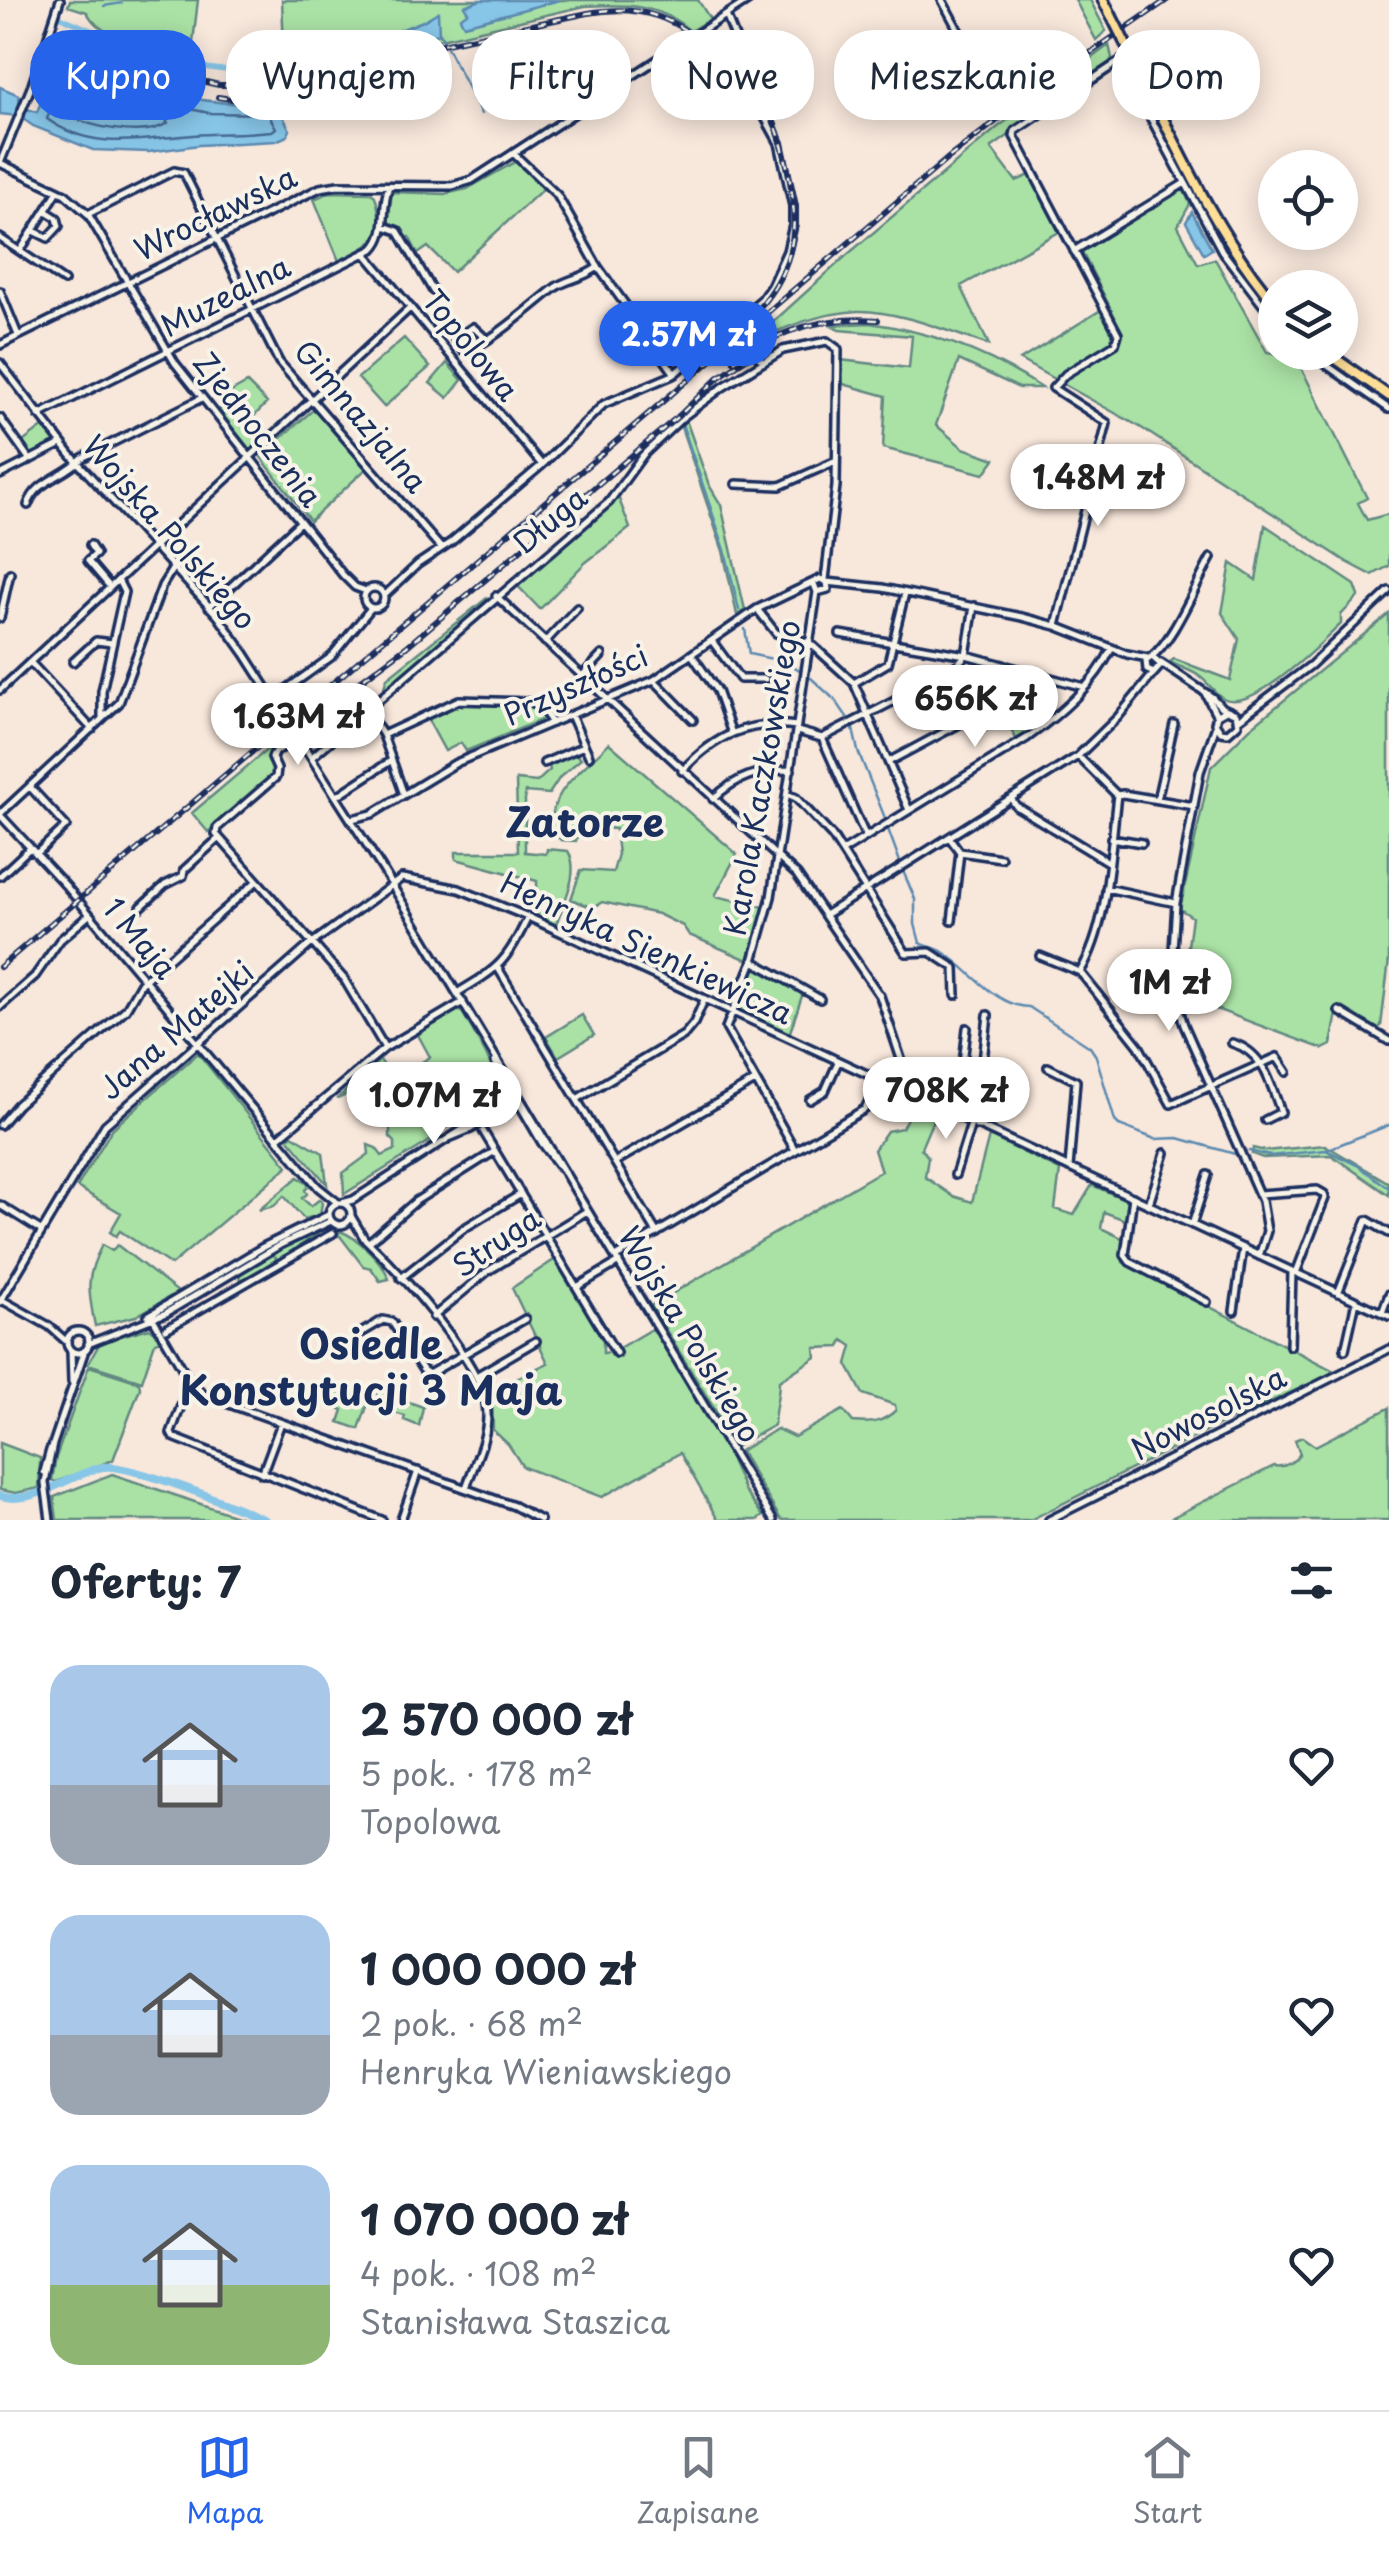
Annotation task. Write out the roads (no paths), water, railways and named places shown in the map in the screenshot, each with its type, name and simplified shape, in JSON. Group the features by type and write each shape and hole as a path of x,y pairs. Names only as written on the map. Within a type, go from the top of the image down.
{"main road":[{"path":"1103,0 1220,224 1258,282"},
{"path":"1352,370 1389,396"}],"street":[{"path":"60,0 0,163 58,190 88,214"},
{"name":"Wrocławska","path":"0,345 320,188 452,186 472,180 749,0"},
{"path":"942,0 958,30"},
{"path":"382,593 542,465 604,404 675,374 766,294 787,251 793,206 779,143 753,96 753,84 726,15"},
{"path":"1056,626 1107,423 1053,388 1066,374 1117,340 1116,330 1014,133 1120,61 1233,269 1258,301"},
{"path":"514,154 558,195 598,267 675,374"},
{"name":"Gimnazjalna","path":"88,214 174,171 184,173 280,362 442,548"},
{"path":"1074,251 1185,183"},
{"path":"373,186 383,206"},
{"path":"389,186 383,206 384,226 398,232 433,291"},
{"path":"20,251 58,190"},
{"path":"34,231 46,238 52,236 59,223 46,211"},
{"name":"Zjednoczenia","path":"88,214 168,352 347,580 366,591"},
{"name":"Muzealna","path":"38,414 366,253 382,240 384,226"},
{"path":"0,238 64,281"},
{"name":"Topolowa","path":"366,253 542,465"},
{"path":"486,340 473,327 455,340 466,351 486,340 560,284 580,280 598,267"},
{"path":"0,291 18,336"},
{"path":"0,690 410,308"},
{"path":"732,325 762,361"},
{"name":"Długa","path":"312,757 608,502 643,455 683,417 762,361 783,350 827,340"},
{"name":"Karola Kaczkowskiego","path":"731,1012 752,961 778,858 810,643 827,559 836,486 838,348 827,340"},
{"name":"Wojska Polskiego","path":"0,364 61,444 232,634 352,819 773,1520"},
{"path":"1333,370 1389,410"},
{"path":"28,505 36,489 78,463 202,398"},
{"path":"0,418 30,460"},
{"path":"0,476 61,444"},
{"path":"736,484 780,486 834,462"},
{"path":"209,607 300,522"},
{"path":"90,545 96,554 88,562 110,588"},
{"path":"825,914 1078,756 1144,686 1212,558"},
{"name":"Karola Kaczkowskiego","path":"821,588 828,571 827,559"},
{"path":"0,815 124,696 162,586 173,568"},
{"path":"828,571 838,582"},
{"path":"0,618 2,592 10,573"},
{"path":"102,719 102,691 124,592 118,580"},
{"path":"794,592 838,582 905,592 1056,626 1127,654 1155,660 1203,690 1238,720"},
{"path":"821,588 848,584"},
{"path":"371,608 364,602 366,591 374,588 382,593"},
{"name":"Przyszłości","path":"361,834 372,814 456,763 654,680 758,609 794,592 821,588"},
{"path":"1206,754 1224,733 1234,730 1238,720 1311,665 1389,591"},
{"path":"854,683 886,667 905,592"},
{"path":"274,698 331,657 371,608 382,605 382,593"},
{"path":"496,596 797,875 880,996 909,1083 908,1095"},
{"path":"822,738 949,673 966,654 974,606"},
{"path":"544,642 576,608"},
{"path":"758,609 776,634 810,643 854,683 909,810"},
{"path":"840,634 966,654 1084,687"},
{"path":"73,662 96,641 112,643"},
{"path":"712,641 740,679 765,679"},
{"path":"843,851 1028,738 1065,708 1112,648"},
{"path":"692,654 717,691 731,732"},
{"path":"1127,654 1151,670 1178,674"},
{"path":"581,677 602,655"},
{"path":"1151,670 1155,660"},
{"path":"30,662 92,729"},
{"path":"890,761 1012,696 1024,670"},
{"path":"654,680 693,720"},
{"path":"1203,690 1216,715 1216,726 1194,806 1176,902 1172,956 1176,999 1259,1194 1267,1232 1259,1256"},
{"path":"384,735 459,700 531,702 552,722"},
{"path":"1216,715 1260,702"},
{"path":"366,709 384,735 404,792"},
{"path":"571,715 589,756"},
{"path":"682,771 701,750 731,732 773,723 797,728 822,738 866,837"},
{"path":"1157,800 1174,724"},
{"path":"1216,726 1224,733"},
{"path":"299,737 272,756 278,769 276,777 217,828 219,838 344,980 385,1048"},
{"path":"544,763 584,746"},
{"path":"1078,756 1117,795 1194,806"},
{"path":"336,796 392,760"},
{"path":"713,799 750,773 791,770"},
{"path":"30,786 66,826 36,854"},
{"path":"787,794 813,814 843,851 906,952 930,952 955,968 956,995"},
{"path":"1080,972 1092,951 1117,795"},
{"path":"1012,800 1108,862"},
{"name":"Przyszłości","path":"352,819 372,814"},
{"name":"1 Maja","path":"0,815 318,1188 351,1213"},
{"path":"950,837 960,852 952,920"},
{"path":"141,906 165,885 178,881 219,838"},
{"path":"1112,838 1142,843"},
{"path":"0,876 30,848"},
{"path":"960,852 1002,858"},
{"name":"Henryka Sienkiewicza","path":"392,885 408,879 459,889 528,918 1385,1314"},
{"path":"0,1126 17,1104 126,1009 144,980 256,881"},
{"name":"Jana Matejki","path":"0,1300 105,1125 312,943 392,885"},
{"path":"1104,887 1176,902"},
{"path":"0,1007 35,976 60,940 89,915"},
{"path":"458,993 498,968 511,953 528,918"},
{"path":"1040,956 1080,972 1139,1046 1171,1104 1277,1057 1287,1072"},
{"path":"752,961 820,999"},
{"path":"498,968 657,1233"},
{"path":"577,1099 684,1035 704,1000"},
{"path":"277,1139 385,1048 463,1002"},
{"path":"1339,1011 1389,1040"},
{"path":"731,1012 727,1034 795,1150"},
{"path":"955,1175 974,1125 988,1014"},
{"path":"957,1116 967,1028"},
{"path":"1232,1043 1249,1048 1261,1064 1281,1112 1265,1120"},
{"name":"Wojska Polskiego","path":"487,1044 524,1114 566,1173"},
{"path":"810,1100 825,1090 838,1062"},
{"path":"1048,1067 1076,1081 1069,1168"},
{"path":"615,1162 754,1081"},
{"path":"576,1288 657,1233 865,1108 880,1081"},
{"path":"503,1107 506,1084"},
{"path":"516,1089 516,1100"},
{"path":"516,1100 526,1105"},
{"path":"71,1351 152,1317 263,1247 329,1216 340,1203 365,1192 516,1100"},
{"path":"503,1107 516,1108 524,1114"},
{"path":"482,1131 616,1353"},
{"path":"366,1240 430,1191 495,1151"},
{"path":"1149,1204 1164,1153"},
{"path":"1192,1225 1208,1176"},
{"name":"1 Maja","path":"318,1188 329,1216"},
{"path":"1259,1194 1317,1190 1325,1198 1294,1272 1290,1346"},
{"path":"342,1225 365,1192"},
{"path":"401,1278 463,1228 521,1194"},
{"path":"1132,1197 1125,1255 1130,1262 1206,1302"},
{"path":"0,1205 42,1231"},
{"name":"Struga","path":"433,1316 488,1271 588,1211"},
{"path":"351,1213 366,1240 433,1316 478,1376 485,1394 487,1422 466,1488"},
{"path":"329,1216 366,1240"},
{"path":"1338,1292 1367,1220 1389,1233"},
{"path":"166,1329 333,1233"},
{"path":"1234,1310 1243,1248"},
{"path":"1385,1314 1389,1294"},
{"path":"0,1300 49,1326 67,1342 71,1351 71,1388"},
{"path":"1345,1350 1356,1301"},
{"path":"152,1317 193,1385 212,1398 466,1488 540,1520"},
{"path":"356,1336 383,1320 392,1322 426,1374 525,1318"},
{"path":"49,1326 86,1334 114,1332"},
{"path":"67,1342 73,1332"},
{"path":"50,1520 44,1466 87,1347 86,1334"},
{"path":"478,1376 536,1341"},
{"name":"Nowosolska","path":"1049,1520 1389,1349"},
{"path":"193,1385 186,1392 172,1436 382,1520"},
{"path":"262,1474 281,1423"},
{"path":"400,1520 418,1471"}],"water":[{"path":"481,0 560,0 464,25 460,18 468,12 464,6"},
{"path":"438,12 439,30 400,30"},
{"path":"0,87 19,95 20,107 30,110 30,120 206,120 206,100 226,102 226,120 285,120 290,130 276,141 149,152 93,150 33,126 19,116 0,114"},
{"path":"1192,212 1212,249 1204,254 1186,222"}],"waterway":[{"path":"104,6 122,3"},
{"path":"61,17 147,52 226,70"},
{"path":"452,57 472,96"},
{"path":"682,424 725,550 739,610"},
{"path":"745,629 749,654 787,662 801,671"},
{"path":"811,678 836,701 849,720"},
{"path":"853,729 885,818"},
{"path":"888,829 900,862"},
{"path":"903,871 915,899 920,943 943,952 1005,1001 1029,1007 1090,1047 1119,1125 1155,1139 1178,1138 1235,1154"},
{"path":"1326,1150 1389,1125"},
{"path":"1249,1151 1270,1156 1326,1150 1357,1165 1389,1188"},
{"path":"0,1496 26,1497 90,1471 116,1468 183,1487 265,1520"}],"railway":[{"path":"0,967 947,159 1038,89 1167,0"},
{"path":"206,82 250,85 597,12 630,10 666,20 701,42 754,91 768,109 781,141 793,205 792,241 781,275 758,309"},
{"path":"218,97 226,98"},
{"path":"734,361 767,341 803,327 840,320 878,320"},
{"path":"351,688 406,647 682,413 719,377 749,357"}],"district":[{"name":"Zatorze","path":"585,823"},
{"name":"Osiedle Konstytucji 3 Maja","path":"371,1368"}]}
